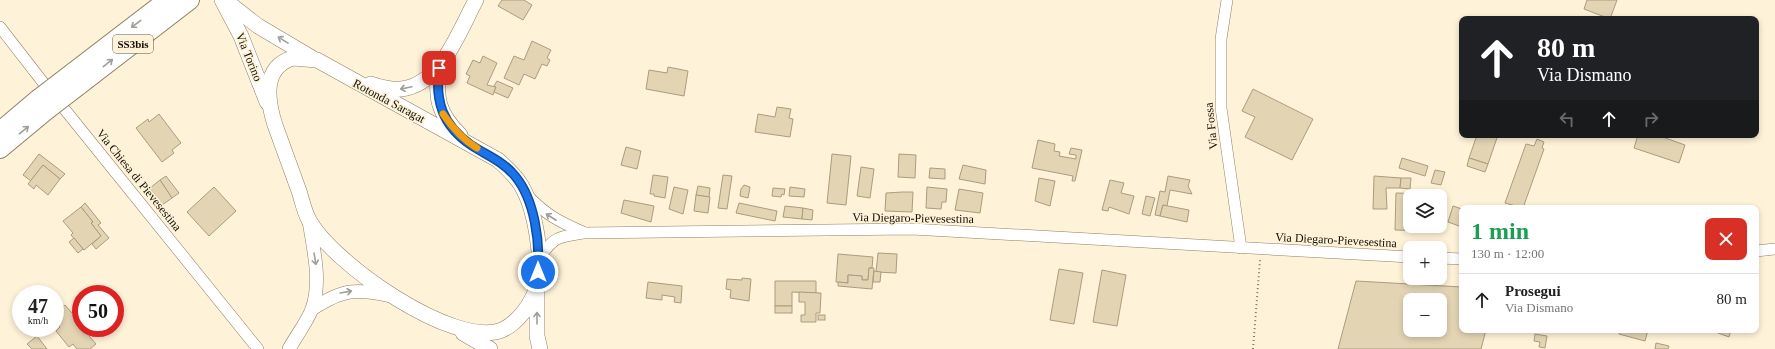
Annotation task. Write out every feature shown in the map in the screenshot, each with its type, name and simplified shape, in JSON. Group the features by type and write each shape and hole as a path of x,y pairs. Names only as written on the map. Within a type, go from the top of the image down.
{"highway":[{"name":"SS3bis","path":"0,149 43,105 167,0"},
{"name":"SS3bis","path":"74,80 190,0"},
{"name":"SS3bis","path":"0,131 43,105"}],"main road":[{"name":"Via Torino","path":"224,0 258,26 317,60"},
{"name":"Via Torino","path":"224,0 241,36 272,115"},
{"path":"347,78 387,89 412,87 425,80 439,68 476,0"},
{"name":"Rotonda Saragat","path":"293,58 317,60 347,78 498,160 515,176 525,193 534,220 539,259 537,286 528,306 519,318 501,330 478,333 448,325 392,296 354,269 340,257 309,220 272,115 270,81 278,65 283,61 293,58"},
{"path":"439,68 437,85 440,110 452,126 470,144"},
{"path":"537,286 537,336 540,349"},
{"path":"448,325 490,349"}],"street":[{"name":"Via Fossa","path":"1227,0 1221,39 1221,108 1241,248"},
{"name":"Via Chiesa di Pievesestina","path":"0,26 45,85 258,349"},
{"name":"Via Diegaro-Pievesestina","path":"525,193 543,211 559,222 584,233"},
{"path":"289,349 312,309 316,289 317,271 309,220"},
{"name":"Via Diegaro-Pievesestina","path":"539,259 547,246 555,238 584,233 912,229 1403,256"},
{"path":"1759,251 1775,249"},
{"path":"1447,258 1459,259"},
{"path":"312,309 337,294 348,291 362,291 392,296"}],"path":[{"path":"1253,349 1260,249"}],"building":[{"path":"502,0 524,0 532,5 523,20 498,6"},
{"path":"1587,0 1617,0 1611,16 1602,16 1584,9"},
{"path":"532,41 551,50 547,58 550,60 547,66 542,64 535,79 524,74 519,85 504,78 514,56 524,60"},
{"path":"483,56 497,63 487,85 496,87 493,95 467,83 470,76 466,74 473,60 480,63"},
{"path":"668,67 688,71 684,96 646,89 649,70 667,73"},
{"path":"497,81 513,88 508,98 494,92 496,87 494,86"},
{"path":"1253,89 1313,119 1292,160 1245,137 1255,117 1242,111"},
{"path":"777,107 791,109 789,118 793,119 790,137 755,132 758,114 775,117"},
{"path":"159,114 181,143 172,150 174,153 162,162 136,128 148,119 149,122"},
{"path":"1476,138 1497,138 1488,164 1469,158"},
{"path":"1637,138 1665,138 1685,145 1679,163 1634,148"},
{"path":"1537,139 1544,142 1542,148 1544,149 1524,205 1512,205 1505,203 1526,144 1534,146"},
{"path":"1038,140 1055,144 1054,151 1060,152 1059,156 1076,159 1076,155 1069,154 1071,148 1082,150 1075,181 1072,181 1073,176 1032,168"},
{"path":"626,147 641,151 637,169 621,165"},
{"path":"39,154 65,174 60,179 43,165 31,181 23,175"},
{"path":"832,154 851,156 846,205 827,203"},
{"path":"899,154 916,155 915,178 898,177"},
{"path":"1402,158 1428,166 1425,176 1399,168"},
{"path":"1469,158 1488,164 1485,172 1467,166"},
{"path":"43,165 60,179 48,195 36,185 34,189 28,184"},
{"path":"963,165 986,170 985,184 959,179"},
{"path":"861,167 874,169 870,198 857,196"},
{"path":"930,168 945,169 945,179 929,178"},
{"path":"1435,170 1445,172 1441,185 1431,183"},
{"path":"653,175 668,177 665,198 650,194"},
{"path":"723,175 732,176 727,209 718,208"},
{"path":"166,176 179,193 172,198 160,180"},
{"path":"1168,176 1190,180 1188,186 1192,194 1170,190 1167,206 1163,205 1160,216 1155,215 1160,191 1165,192"},
{"path":"1374,176 1401,178 1400,188 1386,188 1387,209 1373,209"},
{"path":"1039,178 1055,181 1050,206 1035,201"},
{"path":"1401,178 1411,178 1410,189 1400,188"},
{"path":"160,180 172,198 162,205 150,188"},
{"path":"1110,180 1124,183 1121,193 1134,196 1129,214 1109,207 1108,211 1102,210"},
{"path":"744,185 750,187 748,198 740,196 741,189"},
{"path":"698,186 710,188 709,197 696,195"},
{"path":"214,187 236,211 209,236 187,212"},
{"path":"674,187 688,190 683,214 669,209"},
{"path":"790,187 805,189 804,197 789,196"},
{"path":"927,187 947,189 946,202 942,202 941,209 926,208"},
{"path":"773,188 785,189 784,195 782,194 781,197 772,196"},
{"path":"959,189 983,193 980,213 955,210"},
{"path":"913,192 912,212 885,211 886,193"},
{"path":"1396,193 1403,193 1403,230 1395,230"},
{"path":"696,195 710,197 708,213 694,211"},
{"path":"1146,196 1155,198 1150,216 1142,214"},
{"path":"624,200 654,206 651,222 621,213"},
{"path":"85,203 101,223 98,225 109,238 96,249 92,244 101,236 91,223 93,222 81,207"},
{"path":"739,203 777,211 775,221 736,213"},
{"path":"1163,205 1189,210 1187,222 1160,216"},
{"path":"785,206 803,208 802,219 783,217"},
{"path":"1453,206 1459,208 1459,226 1448,222"},
{"path":"81,207 93,222 91,223 101,236 84,250 71,235 73,233 63,221"},
{"path":"803,208 813,210 812,220 802,219"},
{"path":"74,238 83,249 78,253 69,242"},
{"path":"878,253 897,254 896,273 876,272"},
{"path":"838,254 873,257 872,268 869,268 868,280 862,280 862,276 848,275 848,283 836,282"},
{"path":"869,268 874,268 872,289 838,286 838,282 848,283 848,275 862,276 862,280 868,280"},
{"path":"1059,269 1083,273 1074,324 1050,320"},
{"path":"1102,270 1126,275 1117,326 1093,322"},
{"path":"874,271 881,272 880,282 873,282"},
{"path":"742,278 751,279 749,301 730,298 731,290 726,289 727,279 742,280"},
{"path":"775,281 816,281 816,293 792,292 792,306 775,306"},
{"path":"1356,281 1403,284 1403,285 1459,287 1459,333 1485,333 1481,349 1338,349"},
{"path":"648,282 682,286 681,303 674,302 675,297 662,295 662,300 646,298"},
{"path":"799,292 821,293 820,313 816,313 816,322 801,322 801,315 805,315 805,302 799,302"},
{"path":"65,305 72,313 72,337 90,337 96,344 90,349 77,349 73,344 69,347 61,337 64,337"},
{"path":"775,306 792,306 792,313 775,313"},
{"path":"818,315 825,315 825,320 818,320"},
{"path":"1619,333 1647,333 1645,341"},
{"path":"1718,333 1730,333 1729,337"},
{"path":"1535,334 1547,336 1545,348 1539,347 1540,342 1534,341"},
{"path":"38,337 47,349 32,349 27,344"},
{"path":"1656,343 1669,346 1668,349 1655,349"}],"slow traffic":[{"path":"443,114 452,126 470,144 477,148"}],"route":[{"path":"439,68 437,98 440,110 452,126 470,144 498,160 522,185 534,220 539,259 538,272"}]}
